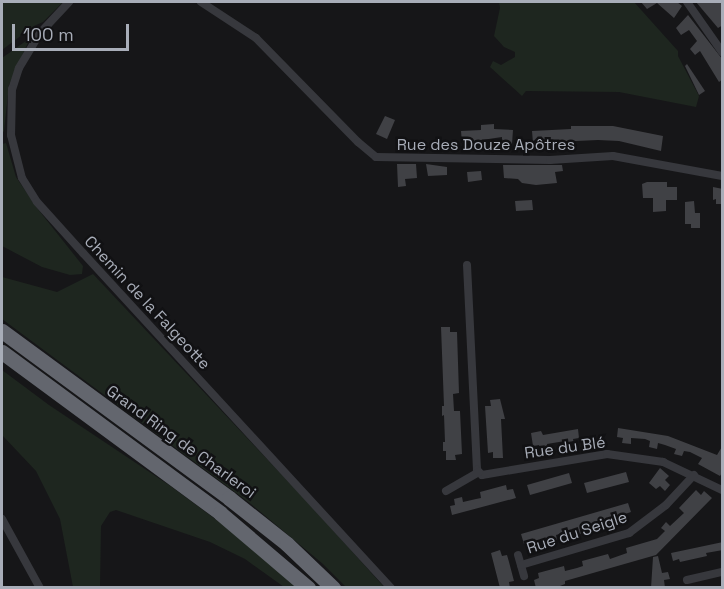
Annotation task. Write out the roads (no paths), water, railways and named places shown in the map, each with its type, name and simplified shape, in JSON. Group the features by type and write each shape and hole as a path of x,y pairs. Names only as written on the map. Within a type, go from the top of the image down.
{"highway":[{"name":"Grand Ring de Charleroi","path":"2,332 228,498 287,544 333,588"},
{"name":"Grand Ring de Charleroi","path":"2,352 220,513 276,557 308,588"}],"street":[{"name":"Chemin de la Falgeotte","path":"69,2 40,33 19,68 12,89 11,135 22,178 37,202 83,254 391,588"},
{"name":"Rue des Douze Apôtres","path":"201,2 256,38 358,142 376,157 550,160 613,156 723,176"},
{"path":"687,2 723,52"},
{"path":"467,265 477,470 479,472"},
{"name":"Rue du Blé","path":"446,491 479,472 482,475 607,454 663,462 723,489"},
{"name":"Rue du Seigle","path":"521,565 629,533 666,505 694,475"},
{"path":"2,519 40,588"},
{"path":"518,555 524,576"},
{"path":"687,580 723,572"}]}
